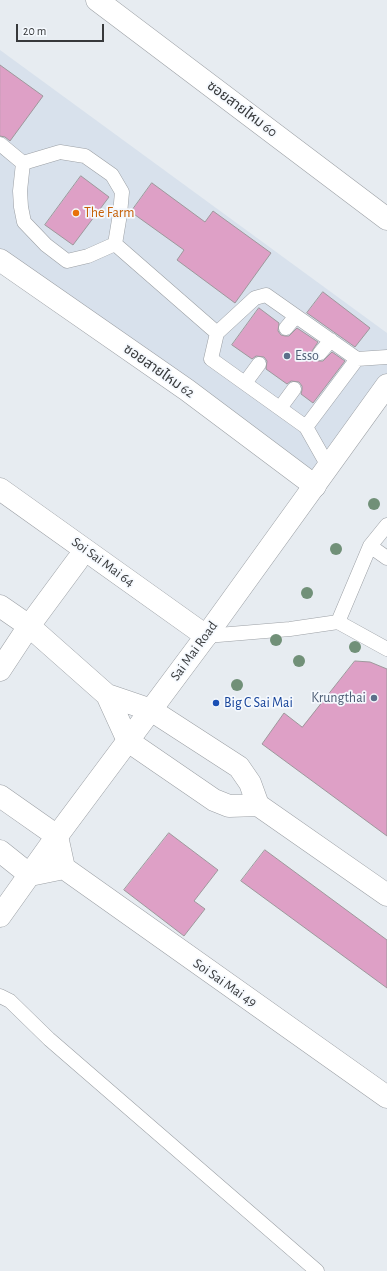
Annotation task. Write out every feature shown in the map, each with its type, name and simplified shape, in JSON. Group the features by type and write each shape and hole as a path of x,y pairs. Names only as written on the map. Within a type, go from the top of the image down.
{"street":[{"name":"ซอยสายไหม 60","path":"97,0 387,219"},
{"name":"ซอยสายไหม 62","path":"0,260 187,390 315,486"},
{"name":"Sai Mai Road","path":"0,916 57,836 206,636 328,466 387,387"},
{"name":"Soi Sai Mai 64","path":"0,489 206,636"},
{"name":"Soi Sai Mai 64","path":"0,670 28,626 77,561"},
{"path":"0,606 28,626 107,695 151,710 239,767 250,783 258,805 387,895"},
{"path":"107,695 128,741 214,800 229,806 258,805"},
{"path":"0,796 57,836 64,868 30,875 0,851"},
{"name":"Soi Sai Mai 49","path":"64,868 387,1098"}],"lane":[{"path":"0,144 23,163"},
{"path":"23,163 60,152 85,156 112,175 122,192 115,244"},
{"path":"23,163 20,191 24,222 46,245 67,260 88,256 115,244"},
{"path":"115,244 217,333"},
{"path":"328,466 306,427 211,359 217,333 255,298 266,295 357,359 387,357"},
{"path":"286,328 296,316"},
{"path":"320,353 331,340"},
{"path":"306,427 357,359"},
{"path":"245,384 259,364"},
{"path":"280,408 294,389"},
{"path":"338,622 370,546 387,525"},
{"path":"370,546 387,558"},
{"path":"206,636 290,629 338,622 387,649"},
{"path":"0,996 10,1001 50,1039 317,1271"}],"shaded area":[{"path":"0,50 387,333 387,390 315,486 0,263"}],"building":[{"path":"0,65 43,96 10,141 5,137 0,136"},
{"path":"81,176 109,197 73,245 45,225"},
{"path":"152,183 205,222 213,211 271,253 235,303 177,260 184,250 131,212"},
{"path":"323,292 370,328 355,347 307,313"},
{"path":"259,308 279,323 278,331 281,335 289,336 297,328 318,342 312,351 312,356 315,360 323,361 332,352 345,361 313,403 301,394 302,386 299,382 291,381 287,384 266,369 267,361 264,357 256,356 252,359 232,345"},
{"path":"355,661 370,662 387,669 387,836 262,744 284,713 302,727"},
{"path":"169,833 218,870 194,901 205,909 184,936 124,890"},
{"path":"265,850 387,940 387,988 241,881"}],"place":[{"name":"The Farm","path":"76,213"},
{"name":"Esso","path":"287,356"},
{"name":"Krungthai","path":"374,698"},
{"name":"Big C Sai Mai","path":"216,703"}]}
